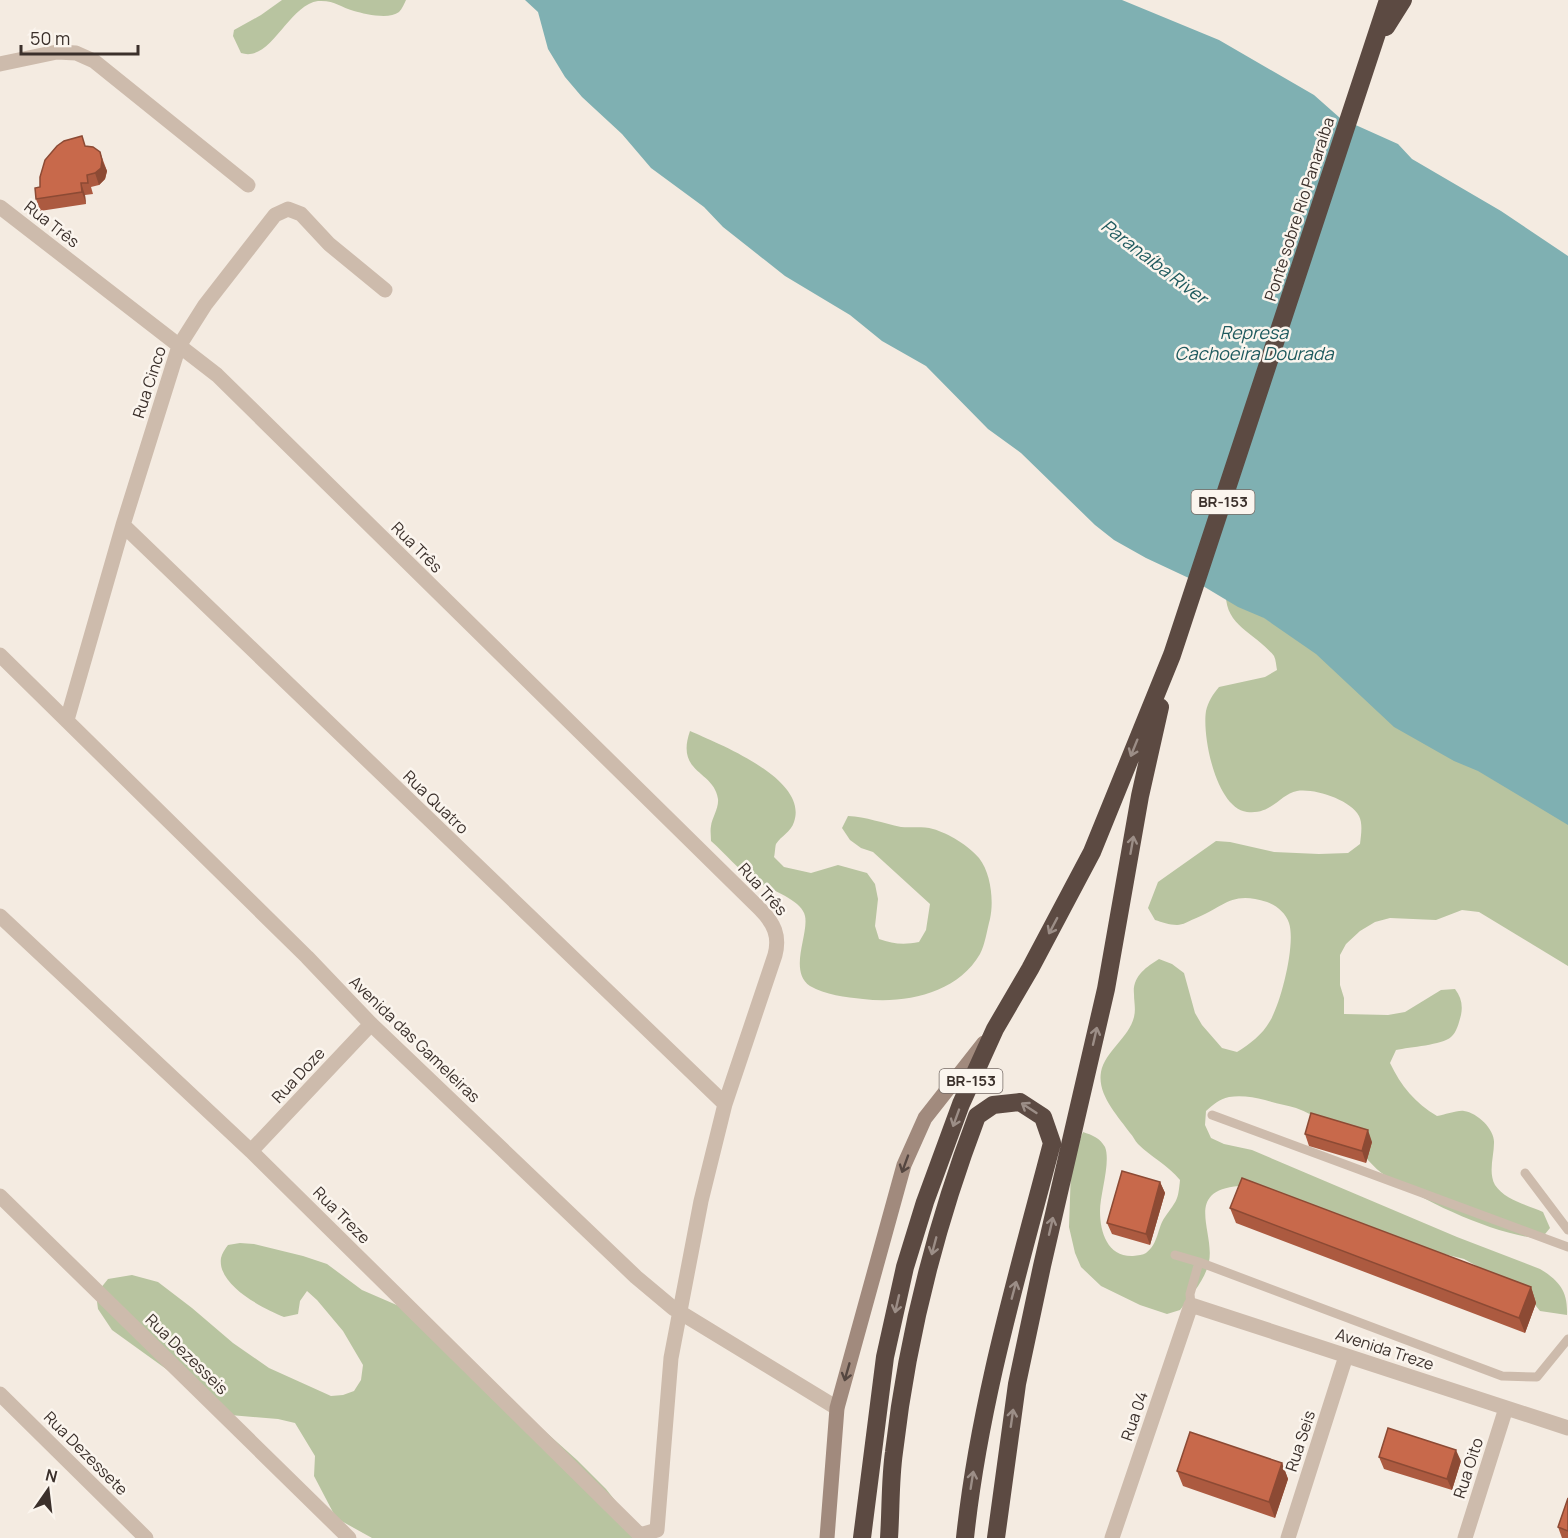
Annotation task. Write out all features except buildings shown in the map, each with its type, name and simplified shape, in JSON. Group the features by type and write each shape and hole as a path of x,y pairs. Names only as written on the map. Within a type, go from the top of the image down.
{"highway":[{"name":"BR-153","path":"1373,49 1388,0"},
{"name":"BR-153","path":"1373,49 1403,0"},
{"name":"Ponte sobre Rio Panaraíba","path":"1172,655 1373,49"},
{"name":"BR-153","path":"862,1538 885,1358 906,1267 925,1202 961,1104 995,1029 1030,969 1092,852 1172,655"},
{"name":"BR-153","path":"996,1538 1017,1384 1041,1266 1106,989 1140,796 1172,655"},
{"path":"889,1538 894,1452 913,1337 935,1243 976,1116 993,1105 1020,1102 1043,1117 1052,1143 1010,1304 982,1424 965,1538"}],"street":[{"path":"0,64 57,52 76,53 85,57 248,185"},
{"name":"Rua Três","path":"0,207 225,383 769,918 779,942 725,1104"},
{"name":"Rua Cinco","path":"67,720 123,525 179,346 205,305 275,215 288,209 301,214 329,244 385,290"},
{"name":"Rua Quatro","path":"123,525 725,1104"},
{"name":"Avenida das Gameleiras","path":"0,655 307,957 371,1024 636,1277 680,1312 837,1408"},
{"name":"Rua Treze","path":"0,916 251,1151 640,1534 657,1530 671,1358 680,1312"},
{"name":"Rua Doze","path":"251,1151 371,1024"},
{"path":"827,1538 837,1408 904,1165 924,1118 995,1029"},
{"path":"680,1312 701,1201 725,1104"},
{"name":"Rua Dezesseis","path":"0,1196 349,1538"},
{"name":"Avenida Treze","path":"1191,1305 1568,1428"},
{"name":"Rua 04","path":"1112,1538 1191,1305"},
{"name":"Rua Seis","path":"1288,1538 1346,1356"},
{"name":"Rua Dezessete","path":"0,1394 146,1538"},
{"name":"Rua Oito","path":"1465,1538 1506,1408"}],"lane":[{"path":"1212,1115 1568,1247"},
{"path":"1525,1173 1568,1230"},
{"path":"1175,1255 1502,1376 1537,1377 1568,1339"},
{"path":"1191,1305 1190,1294 1199,1262"}],"green space":[{"path":"282,0 406,0 399,12 389,16 364,14 333,3 318,1 298,12 261,50 252,54 241,53 233,36 234,30"},
{"path":"1226,592 1568,820 1568,966 1479,912 1462,910 1436,920 1390,918 1375,922 1360,931 1346,944 1340,955 1340,985 1344,998 1344,1014 1388,1015 1405,1012 1441,990 1455,989 1462,1008 1459,1024 1453,1035 1441,1042 1396,1050 1390,1063 1409,1093 1437,1116 1464,1111 1475,1115 1485,1123 1494,1138 1492,1169 1495,1185 1504,1195 1543,1212 1550,1228 1541,1239 1502,1231 1482,1224 1421,1197 1381,1173 1333,1129 1296,1108 1252,1097 1225,1098 1206,1111 1205,1125 1211,1138 1224,1144 1252,1150 1457,1237 1540,1269 1553,1278 1561,1288 1566,1300 1567,1315 1540,1311 1532,1301 1511,1285 1464,1259 1356,1232 1239,1186 1222,1189 1206,1204 1209,1262 1201,1281 1180,1310 1167,1314 1140,1305 1101,1286 1081,1267 1069,1227 1071,1170 1073,1157 1083,1132 1098,1139 1107,1153 1100,1219 1107,1242 1117,1252 1133,1256 1145,1254 1156,1240 1162,1221 1178,1196 1180,1180 1137,1143 1110,1105 1102,1089 1103,1064 1127,1032 1134,1017 1135,982 1145,969 1159,959 1172,964 1184,973 1195,1013 1202,1025 1222,1048 1237,1052 1255,1039 1270,1021 1279,1001 1289,958 1291,933 1289,923 1277,907 1255,899 1236,899 1184,924 1168,924 1155,920 1148,908 1158,882 1216,841 1274,852 1319,854 1348,853 1360,844 1359,816 1348,805 1331,796 1313,791 1297,791 1263,810 1247,812 1236,808 1219,785 1206,737 1205,722 1209,701 1219,687 1265,677 1277,670 1274,656 1242,628 1230,613"},
{"path":"690,731 758,765 788,791 795,806 794,822 791,829 776,844 774,857 784,867 811,873 838,865 867,873 875,884 878,899 875,926 879,939 899,944 919,942 926,930 930,904 873,852 861,848 850,840 842,828 848,816 901,827 933,829 952,837 970,849 979,858 986,871 992,904 983,946 970,968 958,979 944,987 912,998 895,1000 843,996 822,992 810,986 800,971 805,924 803,910 784,895 749,877 711,841 711,826 718,799 710,782 691,764 687,756"},
{"path":"254,1244 327,1264 362,1290 422,1316 455,1351 577,1460 606,1489 645,1538 372,1538 336,1518 314,1476 315,1456 295,1423 278,1419 230,1415 112,1330 98,1309 96,1294 108,1279 132,1275 158,1282 233,1343 269,1368 331,1396 354,1391 361,1380 363,1365 343,1331 307,1291 300,1301 298,1314 284,1317 253,1301 233,1286 226,1277 222,1268 222,1254 228,1245"}],"water":[{"name":"Represa Cachoeira Dourada","path":"525,0 1122,0 1219,40 1314,95 1340,118 1398,144 1412,159 1501,211 1568,256 1568,825 1478,771 1454,761 1394,727 1316,654 1264,618 1238,607 1193,580 1146,558 1114,540 1095,525 1021,453 988,429 926,366 882,341 850,315 785,276 723,227 704,207 651,168 622,134 582,97 565,77 548,49 538,12"}],"water label":[{"name":"Paranaíba River","path":"1154,262"}]}
